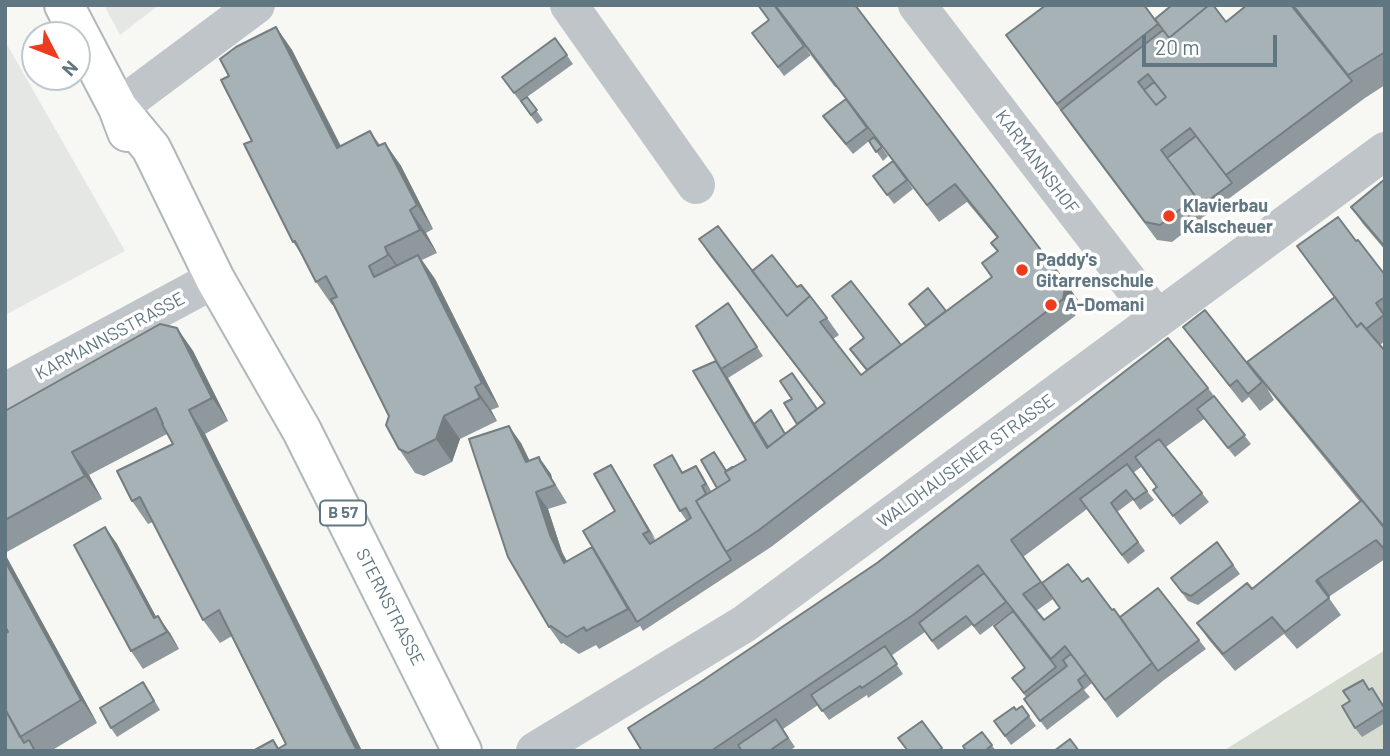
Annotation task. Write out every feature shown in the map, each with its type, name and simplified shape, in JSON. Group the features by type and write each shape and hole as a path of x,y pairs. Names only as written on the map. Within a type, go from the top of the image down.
{"main road":[{"name":"STERNSTRASSE","path":"64,5 118,108 136,159 183,245 215,279 302,430 462,751"}],"street":[{"path":"118,108 256,5"},
{"path":"569,5 696,185"},
{"name":"KARMANNSHOF","path":"917,5 1157,318"},
{"name":"WALDHAUSENER STRASSE","path":"535,751 744,624 1385,151"},
{"name":"KARMANNSSTRASSE","path":"5,392 215,279"}],"shaded area":[{"path":"104,5 159,5 120,35"},
{"path":"5,41 21,69 21,91 34,91 125,251 5,315"},
{"path":"1385,650 1385,751 1223,751"}],"building":[{"path":"758,5 774,5 804,46 778,67 752,33 769,20"},
{"path":"775,5 855,5 1066,283 1063,299 759,530 726,552 696,501 730,480 725,472 746,460 693,371 716,361 767,448 825,403 699,239 718,226 787,316 810,296 827,318 820,322 861,375 992,277 982,263 998,251 991,243 998,237 955,184 927,205"},
{"path":"1046,5 1144,5 1158,24 1057,104 1006,35"},
{"path":"1172,5 1209,5 1169,38 1155,19"},
{"path":"1209,5 1213,5 1226,22 1247,5 1291,5 1352,81 1226,175 1190,128 1161,150 1196,197 1160,225 1145,222 1061,110 1163,30 1169,38","holes":["1148,74 1166,97 1156,105 1138,82"]},
{"path":"1293,5 1385,5 1385,52 1348,75"},
{"path":"276,27 337,148 370,131 378,146 385,143 417,205 410,210 420,230 385,247 388,255 369,266 374,277 418,255 482,383 475,387 480,398 444,416 436,439 408,453 399,449 386,425 389,416 331,299 337,297 326,276 316,282 295,241 293,242 244,144 252,141 221,80 229,76 220,59 236,47"},
{"path":"555,38 567,55 514,93 502,77"},
{"path":"1154,82 1166,97 1156,105 1144,90"},
{"path":"527,97 537,110 531,115 521,101"},
{"path":"846,99 867,128 846,144 823,116"},
{"path":"1196,136 1232,183 1202,205 1167,158"},
{"path":"874,137 882,147 876,152 869,141"},
{"path":"893,161 907,180 887,195 873,176"},
{"path":"1385,179 1385,247 1351,207"},
{"path":"1338,217 1385,275 1385,297 1376,303 1384,315 1366,329 1361,323 1357,327 1297,246"},
{"path":"772,255 797,287 801,285 810,296 787,316 752,271"},
{"path":"851,281 901,345 867,370 850,349 864,338 832,296"},
{"path":"928,288 946,311 926,326 909,304"},
{"path":"1335,297 1357,327 1361,323 1385,351 1385,528 1247,362"},
{"path":"728,303 757,347 721,369 696,326"},
{"path":"1205,310 1262,382 1248,394 1237,380 1230,386 1183,327"},
{"path":"160,324 177,328 212,398 189,410 357,751 253,751 273,740 278,749 286,744 219,610 203,620 140,497 132,501 117,471 173,444 156,408 72,452 85,476 5,520 5,411"},
{"path":"1168,338 1208,388 1011,540 1041,582 1023,594 1044,620 1060,608 1042,583 1068,564 1082,582 1088,578 1112,610 1114,609 1152,663 1105,700 1065,646 1051,659 978,565 913,615 711,751 642,751 628,728 877,563"},
{"path":"792,373 817,409 797,424 784,403 792,399 780,381"},
{"path":"1214,396 1245,435 1228,448 1197,409"},
{"path":"771,410 785,434 768,447 754,424"},
{"path":"509,426 526,462 539,457 555,485 536,492 550,535 564,563 592,547 628,609 586,631 584,627 567,637 549,627 508,557 469,439"},
{"path":"1159,439 1202,493 1173,516 1153,490 1157,487 1135,457"},
{"path":"714,452 726,471 734,467 725,472 730,480 717,488 701,460"},
{"path":"672,455 682,473 696,466 706,484 702,486 706,494 696,501 731,560 637,622 583,531 615,511 594,474 611,465 649,531 643,534 650,544 691,518 686,508 680,511 654,465"},
{"path":"1127,464 1147,491 1134,500 1126,490 1111,503 1138,542 1122,555 1080,499"},
{"path":"1362,500 1385,529 1385,550 1376,540 1318,579 1316,581 1329,598 1285,632 1272,617 1223,654 1197,623 1247,583 1252,589"},
{"path":"105,527 154,618 158,616 167,632 131,651 74,545"},
{"path":"1217,542 1233,565 1191,596 1182,592 1171,578"},
{"path":"5,561 81,700 20,737 5,709 5,634 8,632 5,626"},
{"path":"984,573 1006,602 974,626 966,616 932,641 919,623"},
{"path":"1158,588 1199,640 1158,671 1120,617"},
{"path":"1013,611 1056,667 1024,693 1012,678 1025,668 994,626"},
{"path":"885,646 897,664 822,711 811,695"},
{"path":"1071,654 1086,674 1078,680 1083,688 1040,721 1024,699 1067,666 1063,660"},
{"path":"1363,680 1369,690 1372,688 1385,709 1355,728 1342,706 1350,701 1343,691"},
{"path":"143,682 154,701 111,728 100,708"},
{"path":"1022,706 1029,716 1005,736 994,721 1014,707 1016,710"},
{"path":"5,709 24,743 29,740 35,751 5,751"},
{"path":"776,719 788,738 769,751 742,751 738,745"},
{"path":"922,721 942,748 938,751 908,751 898,738"},
{"path":"982,732 992,745 985,751 966,751 963,746"},
{"path":"1070,739 1079,751 1054,751"}],"place":[{"name":"Klavierbau Kalscheuer","path":"1169,216"},
{"name":"Paddy's Gitarrenschule","path":"1022,270"},
{"name":"A-Domani","path":"1051,305"}]}
